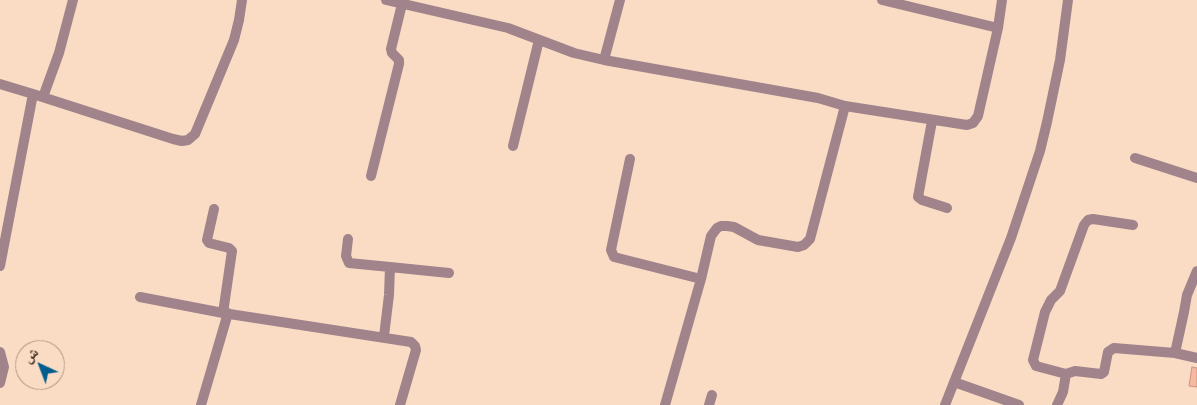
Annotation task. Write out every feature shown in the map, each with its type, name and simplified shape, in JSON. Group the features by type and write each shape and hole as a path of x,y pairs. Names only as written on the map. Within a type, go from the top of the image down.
{"street":[{"path":"0,266 38,95 59,53 73,0"},
{"path":"0,84 182,142 188,140 195,134 234,40 242,0"},
{"path":"386,0 508,28 574,53 604,60 818,98 846,106 967,125 978,116 998,28 1002,0"},
{"path":"604,60 620,0"},
{"path":"882,0 998,28"},
{"path":"945,405 1010,238 1040,151 1048,122 1060,60 1068,0"},
{"path":"371,176 399,64 399,60 392,53 391,49 402,4"},
{"path":"514,146 539,40"},
{"path":"665,405 701,279 710,236 716,228 721,226 734,227 758,240 798,247 804,245 810,239 846,106"},
{"path":"932,121 918,196 922,200 947,208"},
{"path":"1135,158 1197,178"},
{"path":"630,159 612,250 614,257 701,279"},
{"path":"201,405 226,313 232,251 229,248 209,243 207,240 214,209"},
{"path":"1133,225 1093,218 1084,225 1060,291 1047,306 1033,360 1036,366 1066,374 1075,371 1101,374 1104,372 1108,352 1114,348 1175,353 1197,358"},
{"path":"348,239 346,256 349,263 449,273"},
{"path":"384,336 390,267"},
{"path":"1175,353 1186,295 1197,271"},
{"path":"140,297 226,313 384,336 412,342 416,350 400,405"},
{"path":"0,352 4,367 0,383"},
{"path":"1057,405 1063,392 1066,374"},
{"path":"954,382 1019,405"}],"building":[{"path":"1192,367 1197,368 1197,387 1189,386"}]}
